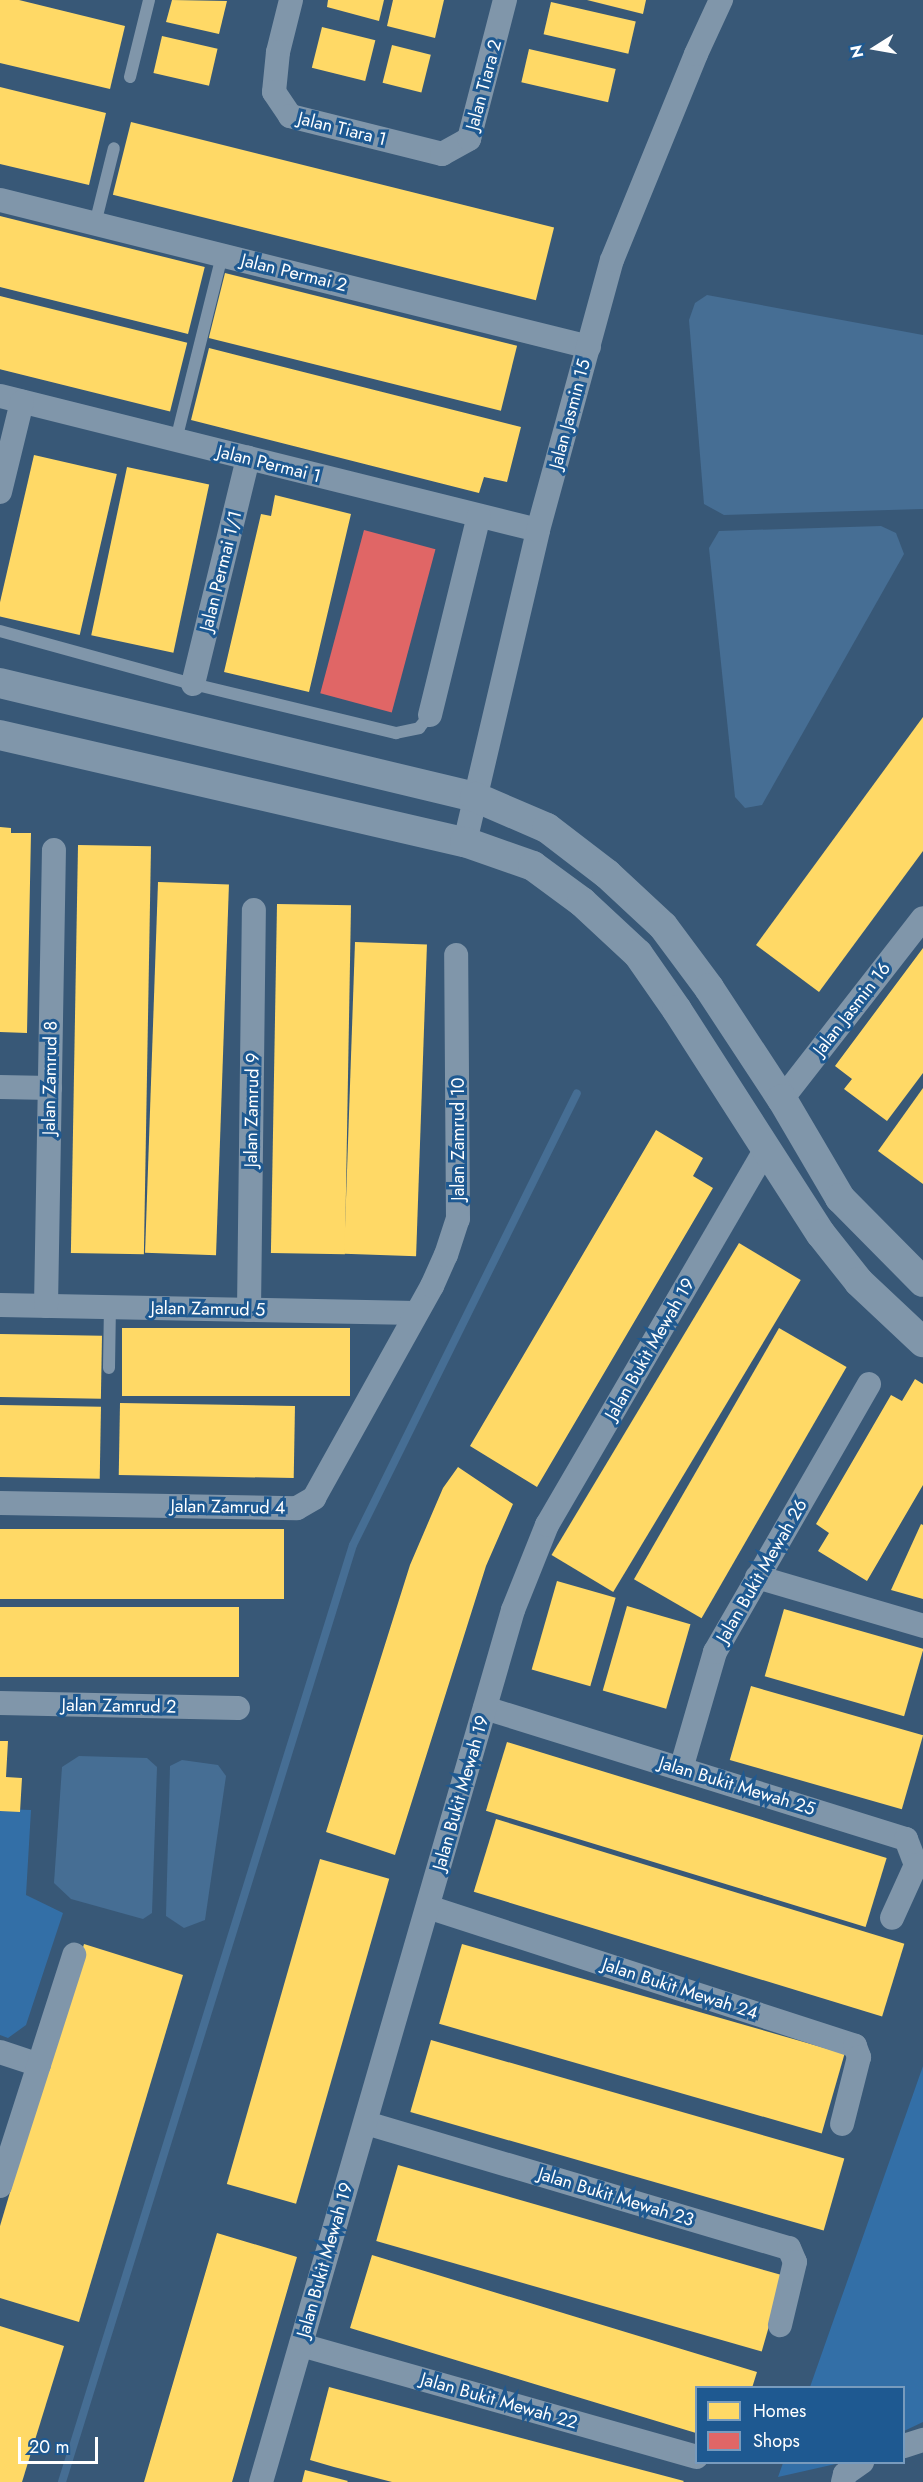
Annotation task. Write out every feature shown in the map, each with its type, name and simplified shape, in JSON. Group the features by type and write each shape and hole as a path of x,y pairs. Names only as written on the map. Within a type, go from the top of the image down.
{"street":[{"name":"Jalan Tiara 1","path":"291,0 278,52 274,92 290,116 442,154"},
{"name":"Jalan Tiara 2","path":"442,154 469,139 505,0"},
{"name":"Jalan Jasmin 15","path":"465,843 538,530 612,260 696,54 721,0"},
{"name":"Jalan Permai 2","path":"0,200 589,347"},
{"name":"Jalan Permai 1","path":"11,399 538,530"},
{"path":"0,492 11,399"},
{"name":"Jalan Permai 1/1","path":"193,684 248,458"},
{"path":"430,715 479,516"},
{"path":"0,684 475,797 547,828 607,874 663,927 709,988 782,1099 840,1198 920,1273"},
{"path":"0,735 465,843 533,866 582,902 638,954 677,1010 821,1234 859,1282 923,1342"},
{"name":"Jalan Zamrud 8","path":"46,1306 54,850"},
{"name":"Jalan Zamrud 9","path":"249,1310 254,910"},
{"name":"Jalan Jasmin 16","path":"782,1099 923,918"},
{"name":"Jalan Zamrud 10","path":"416,1313 446,1255 458,1219 456,955"},
{"path":"0,1087 50,1088"},
{"name":"Jalan Bukit Mewah 19","path":"261,2482 513,1610 547,1525 766,1149"},
{"name":"Jalan Zamrud 5","path":"0,1305 416,1313"},
{"name":"Jalan Zamrud 4","path":"0,1503 297,1508 314,1498 416,1313"},
{"name":"Jalan Bukit Mewah 26","path":"681,1769 715,1652 869,1384"},
{"path":"757,1577 923,1626"},
{"name":"Jalan Zamrud 2","path":"0,1703 238,1708"},
{"name":"Jalan Bukit Mewah 25","path":"485,1708 906,1839 916,1865 892,1918"},
{"name":"Jalan Bukit Mewah 24","path":"428,1907 855,2046 859,2057 842,2124"},
{"path":"0,2186 74,1955"},
{"path":"0,2052 39,2065"},
{"name":"Jalan Bukit Mewah 23","path":"366,2123 789,2248 795,2262 780,2325"},
{"name":"Jalan Bukit Mewah 22","path":"301,2344 695,2457"},
{"path":"905,2445 923,2440"},
{"path":"843,2482 845,2474 860,2464"}],"lane":[{"path":"130,77 149,0"},
{"path":"95,224 114,148"},
{"path":"176,440 222,255"},
{"path":"0,631 193,684 396,733 419,728 430,715"},
{"path":"109,1368 110,1307"}],"shaded area":[{"path":"707,295 923,335 923,509 724,515 704,504 689,320 695,303"},
{"path":"881,526 896,533 904,554 762,805 745,808 735,797 709,548 719,531"},
{"path":"79,1756 147,1758 157,1767 152,1913 143,1919 71,1899 54,1883 62,1767"},
{"path":"182,1760 218,1765 226,1776 205,1920 184,1928 166,1916 170,1766"},
{"path":"0,1809 31,1810 26,1895 63,1913 26,2025 8,2038 0,2035"},
{"path":"923,2066 923,2422 905,2431 905,2386 810,2386"},
{"path":"782,2464 836,2464 778,2477"}],"building: Homes":[{"path":"0,0 19,0 125,26 110,89 0,63"},
{"path":"172,0 227,1 219,34 166,22"},
{"path":"328,0 384,0 379,21 327,7"},
{"path":"393,0 444,0 435,38 387,26"},
{"path":"587,0 646,0 643,14"},
{"path":"551,2 636,22 628,54 544,34"},
{"path":"322,27 375,40 365,81 312,68"},
{"path":"162,36 218,49 209,86 153,73"},
{"path":"392,45 431,55 421,93 383,83"},
{"path":"529,49 616,69 608,102 521,82"},
{"path":"0,87 106,113 89,185 0,164"},
{"path":"131,122 554,227 536,300 113,195"},
{"path":"0,216 205,267 188,334 0,287"},
{"path":"225,273 517,346 501,411 209,338"},
{"path":"0,296 187,343 170,412 0,369"},
{"path":"209,348 521,427 507,482 484,477 479,493 191,420"},
{"path":"34,455 117,474 80,635 0,616 0,602"},
{"path":"127,467 209,484 173,653 91,635"},
{"path":"275,495 351,514 309,692 224,672 261,514 271,516"},
{"path":"923,717 923,851 819,992 756,945"},
{"path":"0,827 11,828 11,833 31,833 27,1033 0,1032"},
{"path":"78,845 151,846 144,1254 71,1253"},
{"path":"158,882 229,884 216,1255 145,1253"},
{"path":"277,904 351,905 345,1254 271,1253"},
{"path":"355,942 427,945 416,1256 344,1254"},
{"path":"923,948 923,1073 887,1121 844,1089 852,1079 835,1066"},
{"path":"923,1088 923,1184 878,1151"},
{"path":"656,1130 703,1158 693,1176 713,1188 537,1487 470,1446"},
{"path":"739,1243 801,1280 613,1592 552,1555"},
{"path":"122,1328 350,1328 350,1396 122,1396"},
{"path":"779,1328 847,1367 702,1618 634,1579"},
{"path":"0,1334 102,1336 101,1399 0,1397"},
{"path":"915,1379 923,1384 923,1485 867,1581 818,1551 829,1533 816,1524 891,1395 902,1401"},
{"path":"120,1403 295,1406 294,1478 119,1475"},
{"path":"0,1405 101,1407 100,1479 0,1477"},
{"path":"458,1467 513,1504 486,1566 395,1855 326,1832 410,1565 443,1488"},
{"path":"921,1524 923,1525 923,1599 891,1590"},
{"path":"0,1529 284,1529 284,1599 0,1599"},
{"path":"557,1581 616,1598 590,1686 532,1669"},
{"path":"627,1606 690,1624 666,1709 603,1691"},
{"path":"0,1607 239,1607 239,1677 0,1677"},
{"path":"784,1609 923,1649 904,1716 765,1676"},
{"path":"751,1686 923,1735 902,1809 730,1760"},
{"path":"0,1741 8,1741 6,1777 22,1778 20,1812 0,1811"},
{"path":"507,1742 887,1858 866,1927 486,1811"},
{"path":"496,1819 904,1944 882,2017 474,1892"},
{"path":"320,1859 389,1879 296,2204 227,2184"},
{"path":"84,1944 183,1975 79,2322 0,2298 0,2226"},
{"path":"462,1944 845,2054 822,2133 439,2024"},
{"path":"431,2040 844,2159 824,2231 410,2112"},
{"path":"398,2165 783,2276 762,2351 376,2241"},
{"path":"217,2233 297,2257 232,2482 144,2482"},
{"path":"372,2255 757,2372 753,2386 695,2386 695,2433 350,2328"},
{"path":"0,2326 64,2346 22,2482 0,2482"},
{"path":"329,2387 684,2481 392,2482 334,2467 310,2460"},
{"path":"305,2470 348,2481 302,2482"}],"building: Shops":[{"path":"364,530 435,549 392,712 320,693"}],"waterway":[{"path":"62,2482 353,1545 577,1093"}]}
